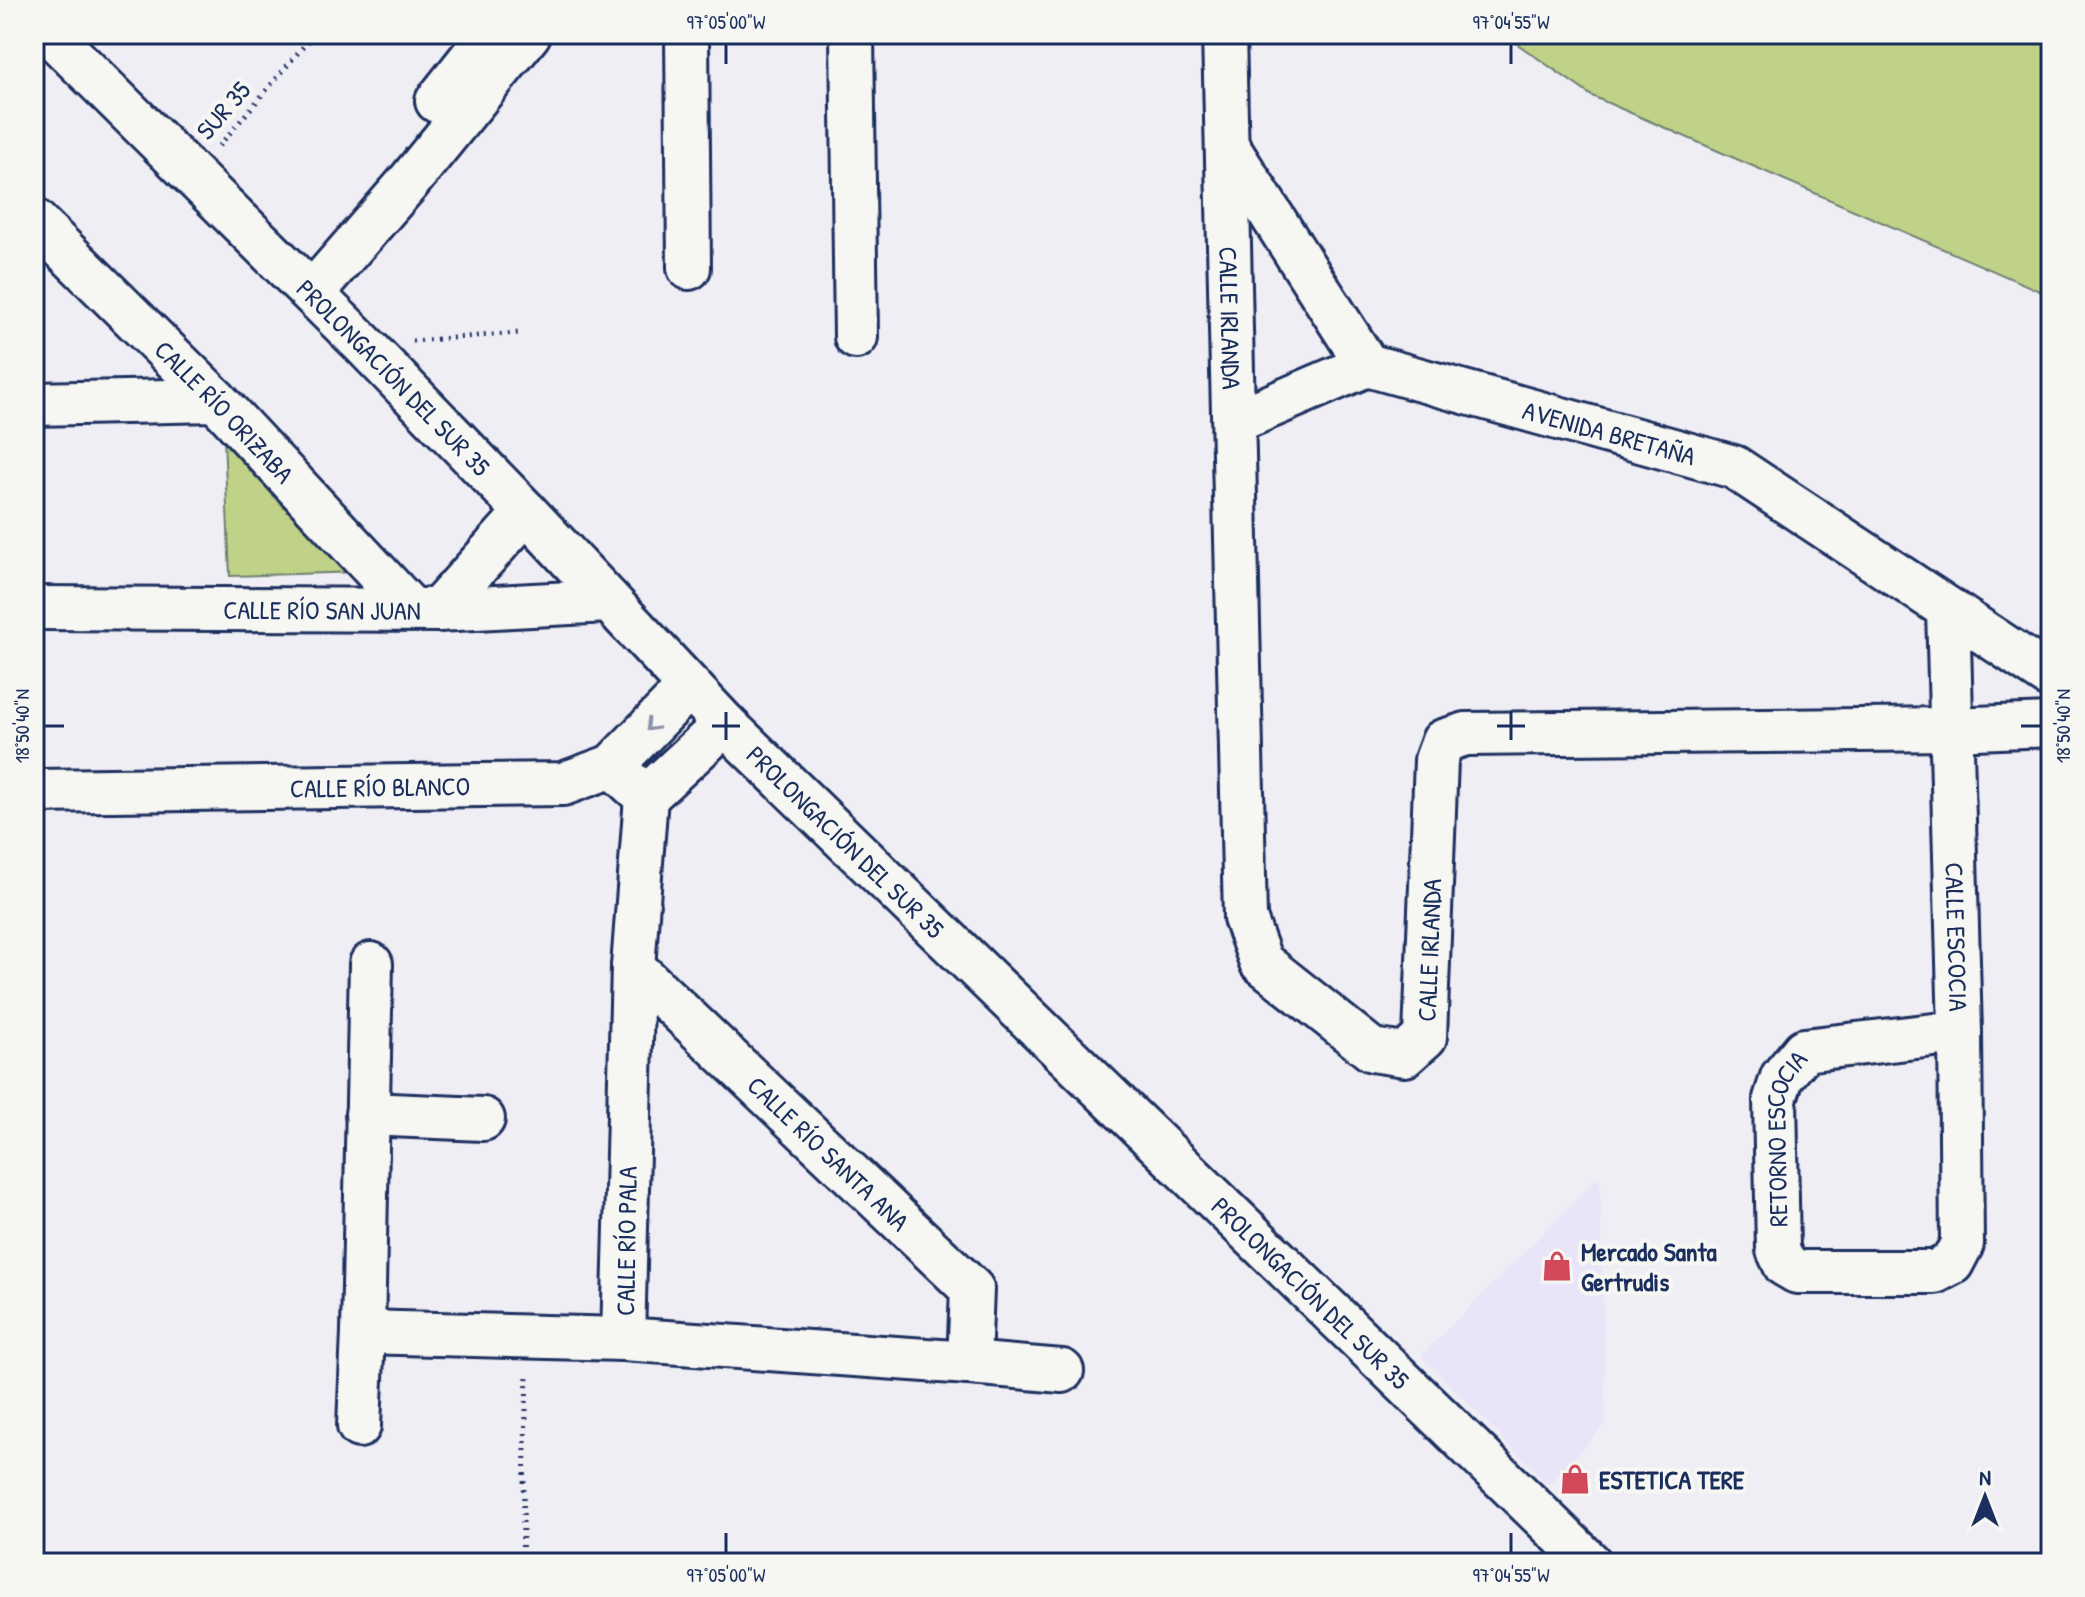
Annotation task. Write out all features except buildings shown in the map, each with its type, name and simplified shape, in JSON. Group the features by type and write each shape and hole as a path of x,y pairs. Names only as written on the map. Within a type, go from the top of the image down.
{"street":[{"name":"PROLONGACIÓN DEL SUR 35","path":"50,34 363,344 725,724 1590,1563"},
{"path":"304,285 394,157 490,34"},
{"path":"304,285 407,184 529,34"},
{"path":"687,34 689,268"},
{"path":"852,34 856,337"},
{"name":"CALLE IRLANDA","path":"1224,34 1245,918 1261,962 1372,1050 1405,1055 1425,1037 1436,760 1443,741 1466,734 1951,729 2051,725"},
{"path":"1227,146 1367,365 1234,422"},
{"name":"CALLE RÍO ORIZABA","path":"34,220 424,609"},
{"name":"AVENIDA BRETAÑA","path":"1367,365 1734,467 2051,677"},
{"path":"34,404 216,400"},
{"path":"424,609 526,512"},
{"name":"CALLE RÍO SAN JUAN","path":"34,608 424,609 609,601"},
{"name":"CALLE ESCOCIA","path":"1948,609 1960,1032 1962,1244 1952,1263"},
{"name":"CALLE RÍO BLANCO","path":"34,791 563,784 612,766 689,687"},
{"path":"612,766 646,797 725,724"},
{"name":"CALLE RÍO PALA","path":"646,797 633,967 623,1339 1062,1371"},
{"path":"359,1426 371,964"},
{"name":"CALLE RÍO SANTA ANA","path":"633,967 972,1289 969,1363"},
{"name":"RETORNO ESCOCIA","path":"1952,1263 1935,1272 1797,1272 1785,1265 1778,1250 1775,1099 1782,1077 1804,1050 1960,1032"},
{"path":"367,1114 483,1119"},
{"path":"363,1332 623,1339"}],"path":[{"name":"SUR 35","path":"194,175 314,34"},
{"path":"363,344 519,333"},
{"path":"522,1563 528,1336"}],"shaded area":[{"name":"Mercado Santa Gertrudis","path":"1600,1175 1606,1424 1549,1485 1421,1356"}],"green space":[{"path":"1503,34 2051,34 2051,296 1592,96"},
{"path":"224,439 359,572 230,576"}],"place":[{"name":"Mercado Santa Gertrudis","path":"1557,1266"},
{"name":"ESTETICA TERE","path":"1575,1479"}]}
